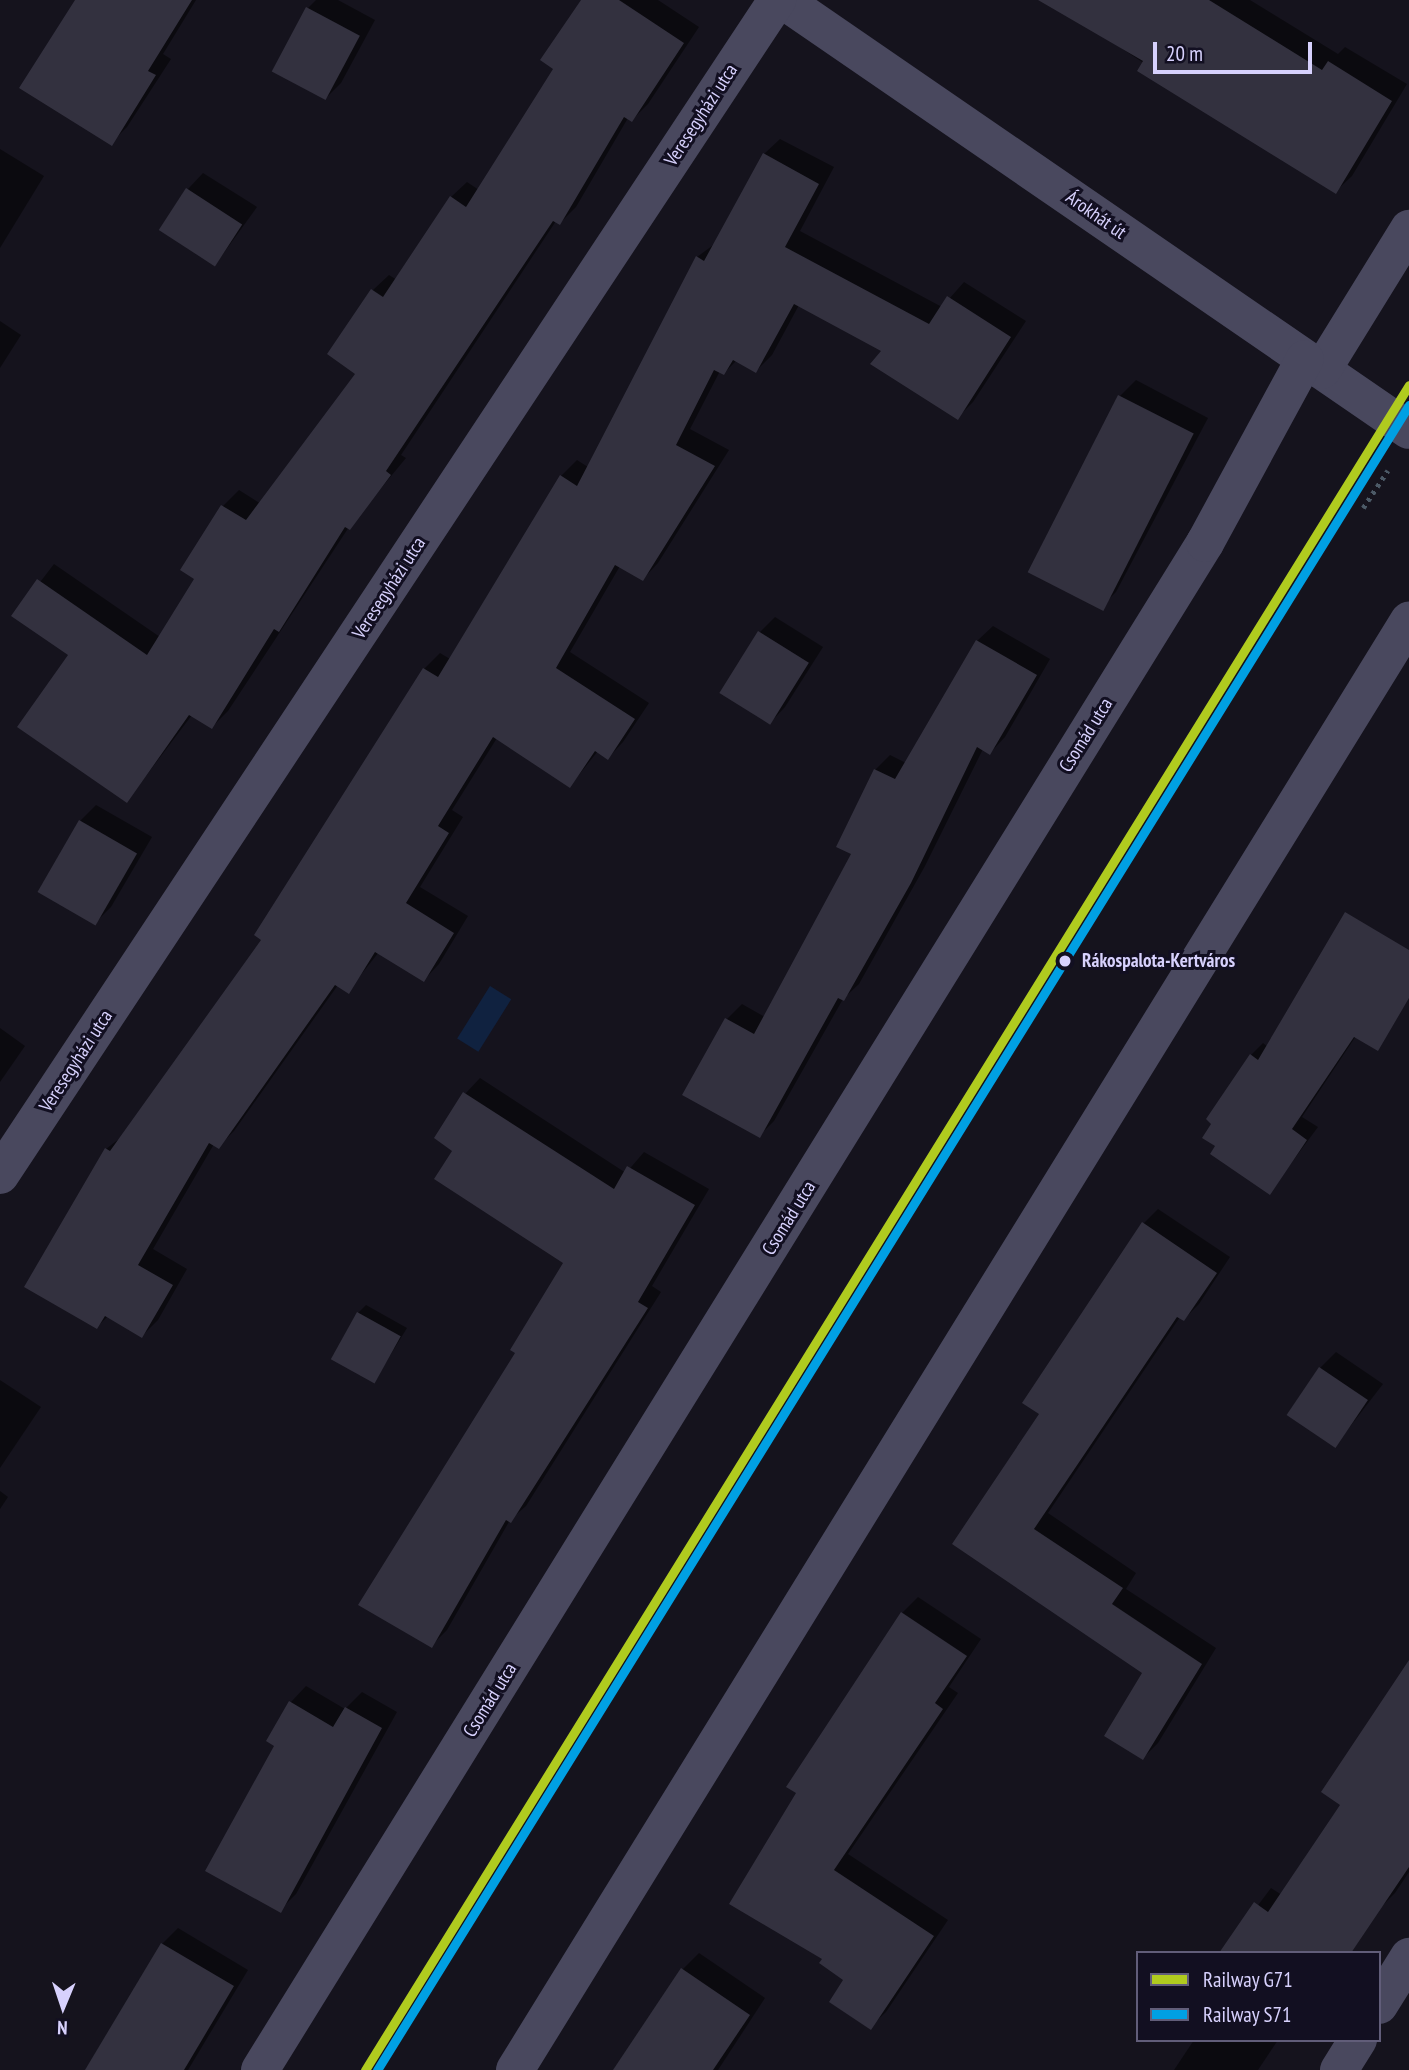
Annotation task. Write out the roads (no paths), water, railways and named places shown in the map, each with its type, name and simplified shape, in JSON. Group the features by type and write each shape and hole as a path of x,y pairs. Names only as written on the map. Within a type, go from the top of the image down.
{"street":[{"name":"Veresegyházi utca","path":"0,1175 777,0"},
{"name":"Árokhát út","path":"783,0 1409,430"},
{"name":"Csomád utca","path":"260,2070 1313,365 1409,229"},
{"path":"515,2070 1409,621"},
{"path":"1381,2002 1409,1957"},
{"path":"1339,2070 1356,2042"}],"water":[{"path":"490,986 511,999 478,1052 457,1039"}],"rail line":[{"name":"G71","path":"365,2070 1409,385"},
{"name":"S71","path":"377,2070 1409,405"}],"place":[{"name":"Rákospalota-Kertváros","path":"1065,961"}]}
